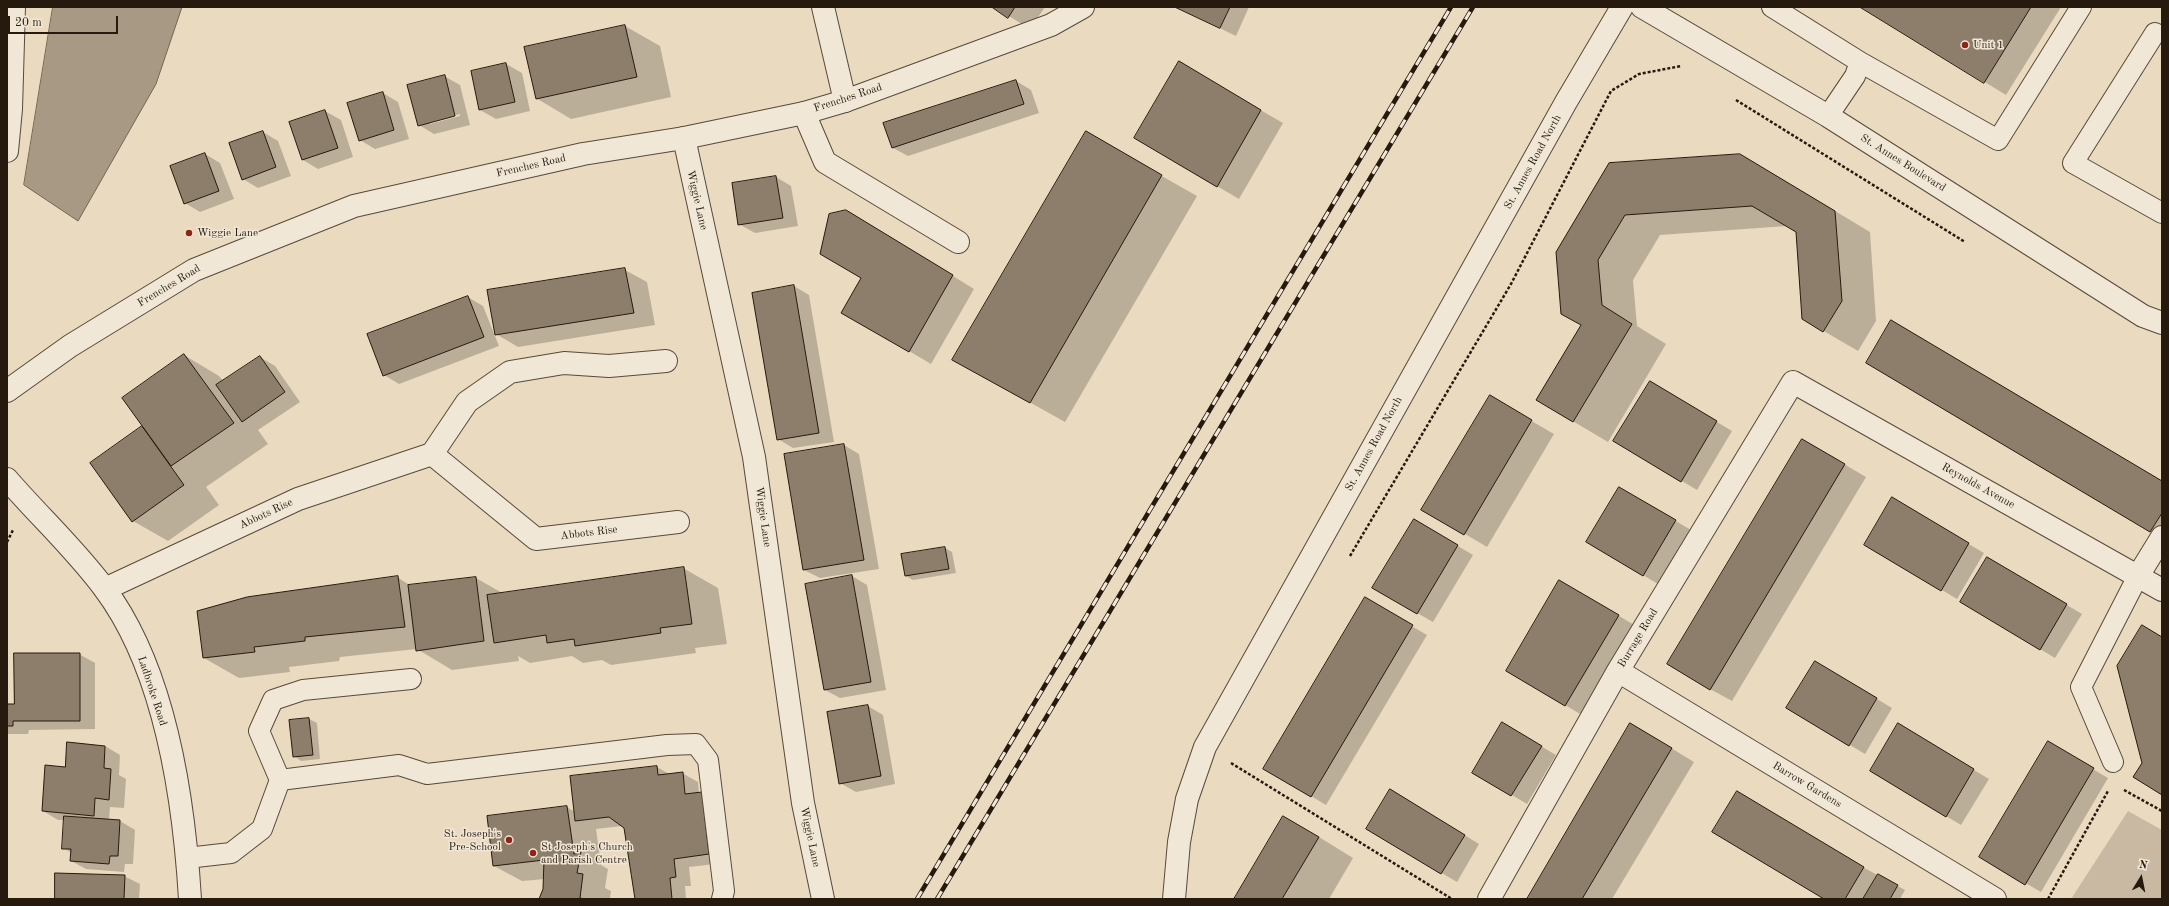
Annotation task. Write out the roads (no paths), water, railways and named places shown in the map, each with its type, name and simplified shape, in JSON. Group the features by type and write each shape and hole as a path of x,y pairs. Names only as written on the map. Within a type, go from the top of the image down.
{"street":[{"path":"7,151 10,60 14,7"},
{"path":"823,7 845,101"},
{"name":"Frenches Road","path":"7,391 70,346 194,270 354,206 583,154 684,138 804,113 845,101 1052,25 1083,7"},
{"name":"St. Annes Road North","path":"1174,899 1179,842 1187,799 1205,747 1562,109 1622,7"},
{"name":"St. Annes Boulevard","path":"1642,7 1828,116 2143,316 2162,323"},
{"path":"804,113 825,162 958,242"},
{"name":"Wiggie Lane","path":"684,138 754,456 803,803 823,899"},
{"path":"432,454 466,402 510,372 564,363 609,366 666,361"},
{"name":"Reynolds Avenue","path":"1793,382 2162,590"},
{"name":"Burrage Road","path":"1489,899 1618,671 1793,382"},
{"name":"Abbots Rise","path":"105,589 298,499 432,454 536,539 678,522"},
{"name":"Ladbroke Road","path":"7,479 86,564 105,589 130,630 148,671 167,736 180,794 190,899"},
{"path":"2138,576 2162,537"},
{"name":"Barrow Gardens","path":"1618,671 1995,899"}],"lane":[{"path":"1772,7 1860,62 1998,140 2081,7"},
{"path":"2155,33 2073,162 2162,213"},
{"path":"1828,116 1855,76 1860,62"},
{"path":"2114,762 2081,687 2138,576"},
{"path":"187,858 231,854 262,828 280,780 259,731 273,700 303,690 411,680"},
{"path":"280,780 399,765 427,774 667,744 696,744 708,760 724,891 722,899"}],"railway":[{"path":"917,899 1451,7"},
{"path":"937,899 1473,7"}],"place":[{"name":"Unit 1","path":"1965,45"},
{"name":"Wiggie Lane","path":"189,233"},
{"name":"St. Joseph's Pre-School","path":"509,840"},
{"name":"St Joseph's Church and Parish Centre","path":"533,853"}]}
